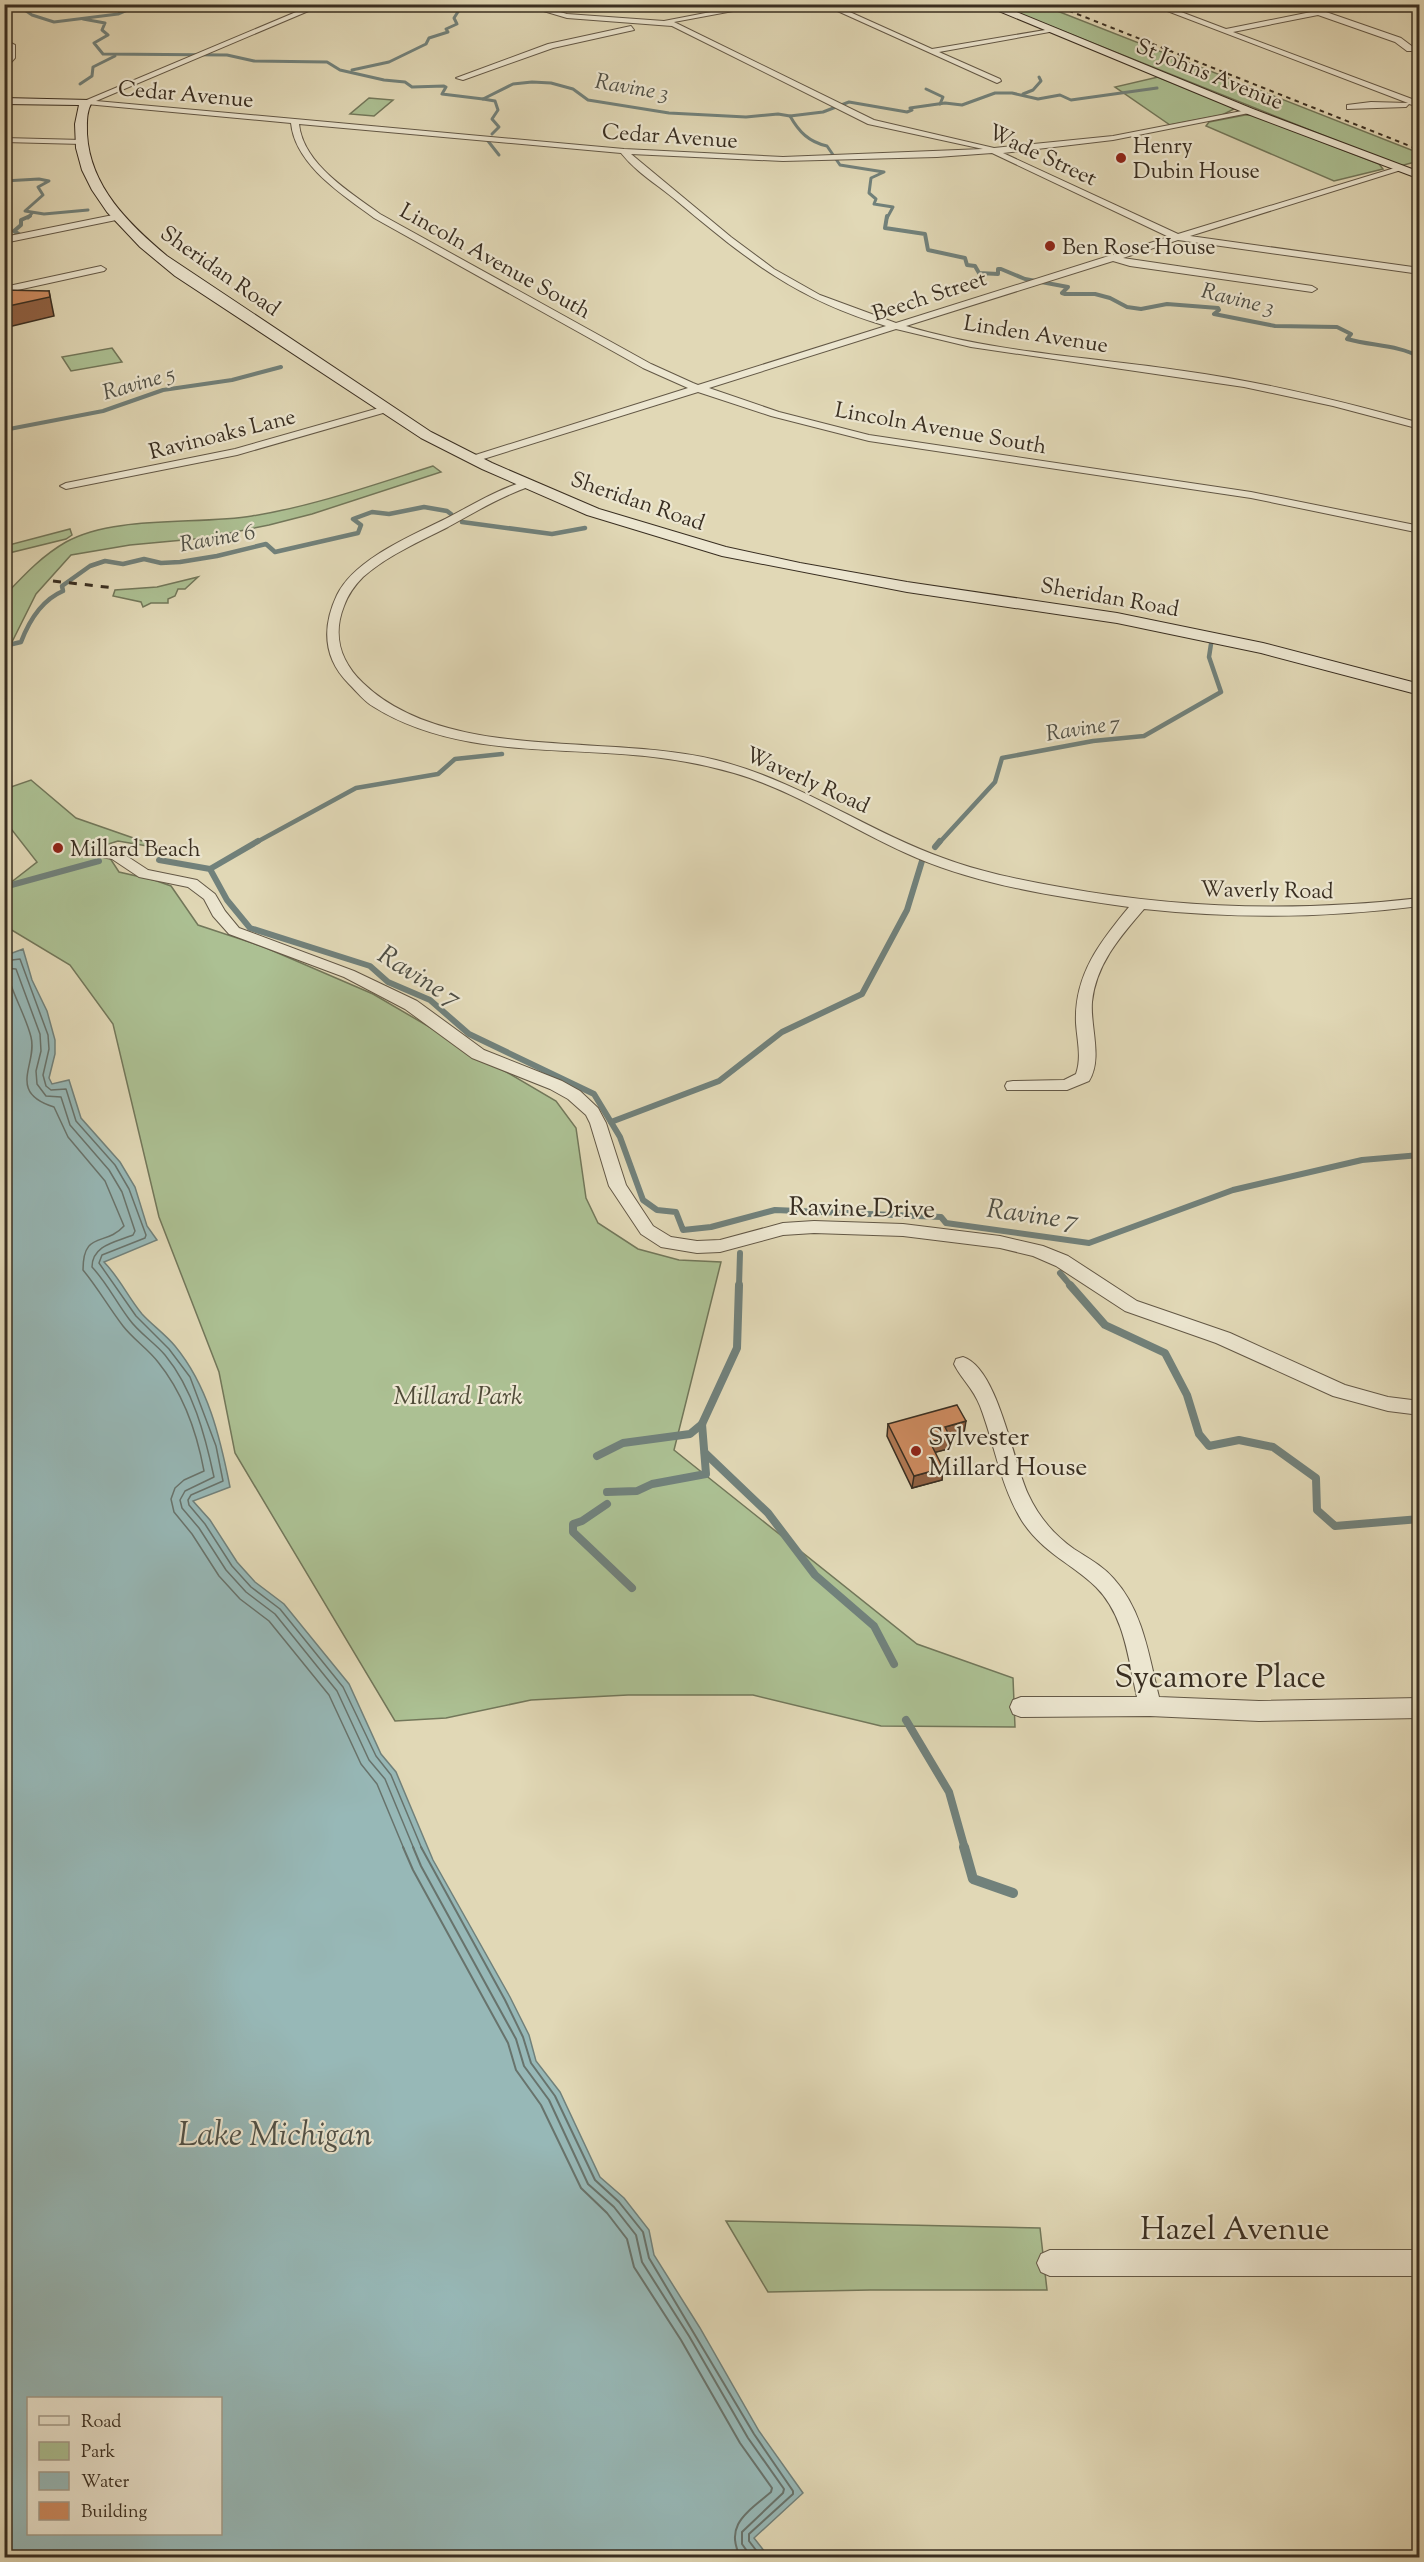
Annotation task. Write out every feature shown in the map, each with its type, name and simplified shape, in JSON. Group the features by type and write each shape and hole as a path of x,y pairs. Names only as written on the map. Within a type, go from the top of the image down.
{"street":[{"path":"4,101 86,102 322,4"},
{"path":"523,4 546,12 579,18 665,22"},
{"path":"460,78 551,46 767,4"},
{"path":"825,4 997,81"},
{"name":"St Johns Avenue","path":"987,4 1249,111 1419,176"},
{"path":"1152,4 1419,105"},
{"path":"1295,4 1398,40 1410,49"},
{"path":"1224,32 1318,13"},
{"name":"Wade Street","path":"665,22 871,122 896,129 973,143 1176,237 1419,271"},
{"path":"933,51 1051,31"},
{"path":"4,68 11,58 11,45"},
{"name":"Cedar Avenue","path":"86,102 624,151 800,159 996,152 1113,138 1249,111"},
{"name":"Sheridan Road","path":"86,102 83,108 81,137 88,167 97,188 118,217 142,243 180,273 426,435 527,484 593,513 722,551 907,587 1118,618 1263,648 1419,690"},
{"path":"1350,107 1371,104 1419,105"},
{"name":"Lincoln Avenue South","path":"295,121 294,129 298,139 319,167 345,192 377,216 610,347 698,388 776,414 879,440 1219,490 1419,530"},
{"path":"4,140 44,141 81,137"},
{"name":"Linden Avenue","path":"624,151 695,212 772,272 818,296 897,326 1024,354 1239,383 1345,406 1419,426"},
{"name":"Beech Street","path":"473,459 1398,168"},
{"path":"4,240 118,217"},
{"path":"1112,257 1130,263 1312,289"},
{"path":"4,290 101,269"},
{"name":"Ravinoaks Lane","path":"66,486 248,449 386,409"},
{"name":"Waverly Road","path":"527,484 402,547 372,565 348,586 338,606 331,636 340,668 354,687 367,698 398,715 448,733 526,746 633,749 684,756 737,770 789,789 937,861 981,875 1071,894 1217,912 1319,913 1419,902"},
{"name":"Ravine Drive","path":"102,853 117,855 144,874 192,883 210,897 218,913 234,931 349,974 411,1005 478,1054 538,1077 574,1095 592,1112 598,1123 618,1186 647,1230 668,1243 697,1247 720,1246 783,1229 814,1227 903,1230 1000,1242 1037,1251 1062,1261 1131,1306 1223,1338 1341,1391 1388,1404 1419,1408"},
{"path":"1013,1086 1067,1085 1083,1077 1088,1066 1085,1004 1092,966 1140,904"},
{"path":"963,1364 976,1375 1004,1448 1015,1487 1030,1517 1053,1544 1083,1564 1108,1586 1119,1601 1132,1630 1150,1706"},
{"name":"Sycamore Place","path":"1021,1707 1150,1706 1259,1711 1419,1708"},
{"name":"Hazel Avenue","path":"1050,2263 1419,2263"}],"green space":[{"path":"998,5 1042,5 1419,153 1419,161 1400,166"},
{"path":"1158,77 1234,109 1222,115 1170,125 1115,87"},
{"path":"369,98 393,100 374,116 350,114"},
{"path":"1253,115 1379,164 1383,169 1334,181 1206,126 1209,122"},
{"path":"112,348 122,362 71,371 62,357"},
{"path":"433,466 441,472 312,514 269,525 205,538 130,545 71,555 36,594 5,656 4,598 35,565 66,542 108,528 132,524 230,519 275,512"},
{"path":"70,529 72,535 66,539 5,554 5,546"},
{"path":"198,577 185,589 178,589 175,596 168,599 168,603 151,603 143,607 141,602 113,596 115,590 157,587"},
{"name":"Millard Park","path":"31,780 76,818 165,849 118,841 102,846 119,872 171,886 198,925 264,947 373,994 556,1101 576,1128 586,1198 598,1223 638,1249 679,1260 721,1262 674,1450 917,1644 1013,1678 1015,1727 881,1726 753,1695 628,1695 531,1700 446,1718 395,1721 235,1453 219,1372 159,1217 113,1024 70,965 5,926 5,887 37,862 5,821 5,789"},
{"path":"726,2221 1040,2228 1047,2290 768,2292"}],"water":[{"name":"Lake Michigan","path":"23,949 32,980 47,1011 55,1040 55,1054 49,1078 52,1084 69,1080 81,1118 120,1162 135,1187 147,1226 157,1240 104,1262 142,1314 171,1342 186,1361 204,1395 217,1431 230,1487 193,1501 210,1520 237,1562 255,1582 284,1604 349,1684 381,1754 396,1772 433,1860 510,1997 529,2035 536,2061 560,2092 600,2177 624,2198 649,2230 654,2255 700,2328 759,2431 803,2493 754,2538 769,2557 5,2557 4,956"}],"building":[{"path":"4,290 49,291 50,297 4,307"},
{"path":"957,1405 966,1421 945,1427 950,1437 930,1442 943,1468 914,1476 888,1424"}],"waterway":[{"name":"Ravine 3","path":"16,4 32,15 54,22 118,14 141,4"},
{"name":"Ravine 3","path":"352,70 389,62 426,44 429,38 448,32 446,29 457,24 454,18 463,4"},
{"path":"694,4 696,8 711,9"},
{"name":"Ravine 3","path":"83,19 105,23 102,30 108,35 94,43 103,54 227,55 254,61 327,62 340,70 384,80 405,82 412,87 444,86 446,87 442,94 483,99"},
{"path":"80,84 92,76 93,67 115,56"},
{"path":"1023,94 1033,90 1041,81 1039,77"},
{"name":"Ravine 3","path":"483,99 513,84 551,83 573,89 588,100 669,113 746,117 778,114 790,116"},
{"name":"Ravine 3","path":"940,104 962,105 995,93 1012,93 1038,99 1060,95 1071,100 1157,88"},
{"path":"926,89 943,97 940,104"},
{"path":"483,99 495,101 498,110 492,119 499,127 492,134"},
{"name":"Ravine 3","path":"790,116 823,112 849,102 907,112 912,110 910,108 940,104"},
{"name":"Ravine 3","path":"790,116 805,136 827,146 840,165 884,172 871,178 869,193 876,199 874,204 893,207 887,218"},
{"path":"488,141 499,155"},
{"path":"4,181 39,179 49,181 38,187 43,195 25,211 44,214 88,210"},
{"path":"29,216 32,213"},
{"path":"20,235 14,231 21,225 21,220 29,216"},
{"name":"Ravine 3","path":"887,216 885,228 925,234 928,250 965,258 967,265 975,266 979,273 998,274 998,269 1001,269 1025,279 1068,287 1062,293 1065,294 1095,294 1110,298 1127,307 1141,309 1167,304 1218,308 1219,310 1214,314 1275,326 1337,327 1351,334 1347,339 1394,348 1420,357"},
{"name":"Ravine 5","path":"4,430 103,411 163,390 232,380 281,367"},
{"name":"Ravine 6","path":"4,646 21,642 37,612 55,595 63,591 62,586 90,566 105,561 123,564 144,559 161,563 180,562 266,544 275,552 358,533 361,525 353,519 372,512 389,514 424,507 447,511 451,514"},
{"name":"Ravine 6","path":"462,522 552,534 585,528"},
{"name":"Ravine 7","path":"939,843 995,782 1002,758 1093,741 1144,736 1221,692 1209,657 1211,644"},
{"name":"Ravine 7","path":"255,843 356,788 438,774 455,759 502,754"},
{"name":"Ravine 7","path":"210,869 258,841"},
{"name":"Ravine 7","path":"935,847 940,841"},
{"name":"Ravine 7","path":"159,860 210,869"},
{"name":"Ravine 7","path":"4,887 99,861"},
{"name":"Ravine 7","path":"611,1122 719,1081 782,1032 862,994 907,910 922,861"},
{"name":"Ravine 7","path":"210,869 227,900 250,928 370,966 388,982 430,1000 469,1034 594,1094 620,1137 643,1200 657,1210 676,1212 683,1230 711,1227 775,1210 941,1217 946,1223 1089,1243 1233,1190 1362,1160 1420,1155"},
{"name":"Ravine 7","path":"739,1286 740,1253"},
{"name":"Ravine 7","path":"1060,1273 1071,1286"},
{"name":"Ravine 7","path":"702,1424 737,1348 739,1285"},
{"name":"Ravine 7","path":"1070,1285 1105,1325 1165,1353 1187,1395 1199,1434 1209,1446 1239,1440 1273,1447 1316,1478 1317,1510 1335,1526 1420,1519"},
{"path":"597,1456 623,1443 690,1434 702,1424"},
{"name":"Ravine 7","path":"607,1492 637,1491 652,1484 706,1474 702,1424"},
{"path":"705,1453 768,1513 815,1575 874,1626 894,1664"},
{"name":"Ravine 7","path":"607,1504 582,1521 573,1524 573,1532 632,1588"},
{"path":"906,1720 949,1792 965,1849"},
{"path":"964,1847 973,1879 1013,1893"}],"railway":[{"path":"1052,4 1420,150"},
{"path":"53,581 115,588"}],"place":[{"name":"Henry Dubin House","path":"1121,158"},
{"name":"Ben Rose House","path":"1050,246"},
{"name":"Millard Beach","path":"58,848"},
{"name":"Sylvester Millard House","path":"916,1451"}]}
